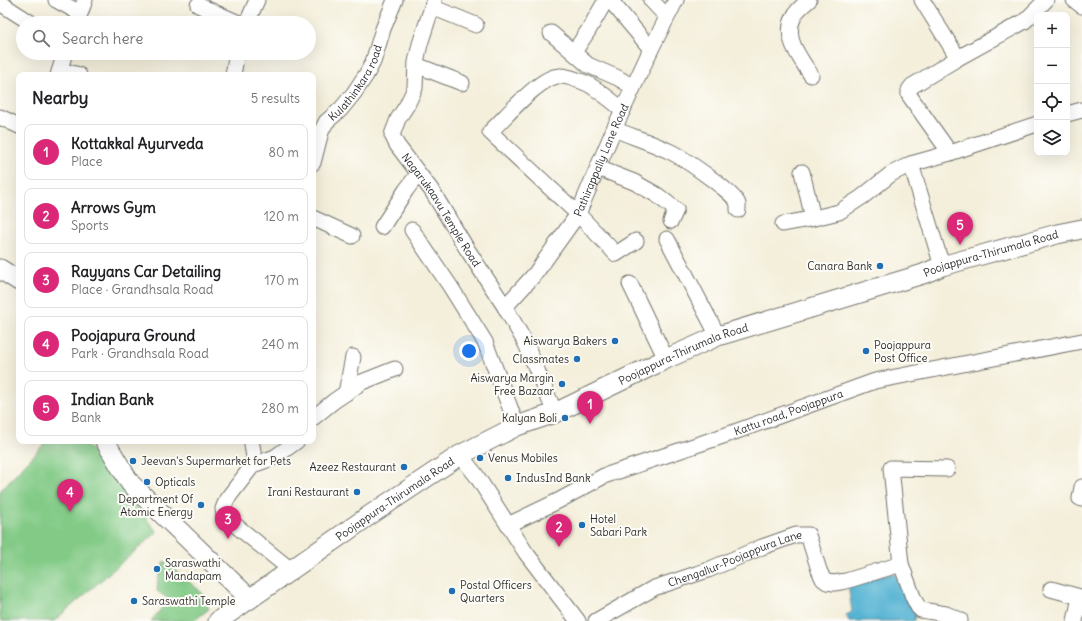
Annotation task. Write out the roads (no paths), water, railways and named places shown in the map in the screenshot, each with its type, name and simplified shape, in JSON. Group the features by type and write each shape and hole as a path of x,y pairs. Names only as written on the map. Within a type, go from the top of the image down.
{"main road":[{"name":"Poojappura-Thirumala Road","path":"218,621 370,515 460,455 517,426 555,413 666,359 718,336 786,314 923,274 942,266 1057,234 1082,229"},
{"path":"0,269 16,279"},
{"path":"107,444 130,483 250,599"}],"street":[{"path":"56,0 81,12"},
{"path":"249,16 257,0"},
{"name":"Kulathinkara road","path":"316,151 321,132 326,122 341,110 360,84 373,62 383,29 395,0"},
{"path":"574,52 606,0"},
{"path":"610,0 651,49"},
{"path":"651,0 667,17"},
{"name":"Pathirappally Lane Road","path":"505,307 535,274 578,214 633,87 676,0"},
{"path":"809,0 796,12 791,22 789,32 792,43 811,75"},
{"path":"922,0 958,58"},
{"path":"950,153 909,95 909,90 918,82 958,58 1025,21 1046,0"},
{"path":"1074,0 1082,6"},
{"path":"0,3 21,16"},
{"path":"433,3 476,25"},
{"name":"Nagarukaavu Temple Road","path":"433,3 420,44 416,65 415,88 398,119 392,135 397,145 432,192 505,307 526,344 555,413"},
{"path":"198,5 223,16"},
{"path":"551,32 588,65 618,78 633,87"},
{"path":"59,72 64,60"},
{"path":"234,72 236,60"},
{"path":"416,65 462,83"},
{"path":"623,110 588,85 573,78 558,76 547,79 536,87 490,132 578,214 616,254 636,241"},
{"path":"1070,113 1082,110"},
{"path":"0,117 16,125"},
{"path":"783,224 839,212 862,197 891,174 911,164 950,153 1034,125"},
{"path":"614,129 671,152 683,159 708,176 733,197 738,204 738,210"},
{"path":"911,164 942,266"},
{"path":"598,168 634,182 657,194 676,210 671,221"},
{"path":"802,172 813,218"},
{"path":"382,227 418,174"},
{"path":"316,219 352,236"},
{"path":"412,230 450,286 485,342 517,426"},
{"path":"667,239 718,336"},
{"path":"630,284 666,359"},
{"name":"Kattu road, Poojappura","path":"508,525 558,501 604,476 729,434 875,381 1082,341"},
{"path":"346,393 353,357"},
{"path":"316,416 362,382 395,369"},
{"path":"253,465 275,458 292,444"},
{"path":"252,446 254,458 253,465 227,499 223,509 224,516 291,570"},
{"path":"460,455 476,474 526,553 578,621"},
{"path":"947,469 891,468 901,564 913,597 921,610 946,614 960,621"},
{"path":"1082,487 1080,498 1082,499"},
{"name":"Chengallur-Poojappura Lane","path":"596,621 654,588 708,570 762,546 796,536 808,535 819,570 823,579 827,582 834,583 846,581 901,564"},
{"path":"1051,589 1080,597 1075,621"}],"water":[{"path":"894,573 915,613 914,621 849,621 846,615 852,612 848,584"}],"place":[{"name":"Indian Bank","path":"960,245"},
{"name":"Canara Bank","path":"880,266"},
{"name":"Aiswarya Bakers","path":"615,341"},
{"name":"Poojappura Post Office","path":"866,351"},
{"name":"Classmates","path":"577,359"},
{"name":"Aiswarya Margin Free Bazaar","path":"562,384"},
{"name":"Kalyan Boli","path":"565,418"},
{"name":"Kottakkal Ayurveda","path":"590,424"},
{"name":"Venus Mobiles","path":"480,458"},
{"name":"Jeevan's Supermarket for Pets","path":"133,461"},
{"name":"Azeez Restaurant","path":"404,467"},
{"name":"IndusInd Bank","path":"508,478"},
{"name":"Opticals","path":"147,482"},
{"name":"Irani Restaurant","path":"357,492"},
{"name":"Department Of Atomic Energy","path":"201,505"},
{"name":"Poojapura Ground","path":"70,512"},
{"name":"Hotel Sabari Park","path":"582,525"},
{"name":"Rayyans Car Detailing","path":"228,539"},
{"name":"Arrows Gym","path":"559,547"},
{"name":"Saraswathi Mandapam","path":"157,569"},
{"name":"Postal Officers Quarters","path":"452,591"},
{"name":"Saraswathi Temple","path":"134,601"}]}
